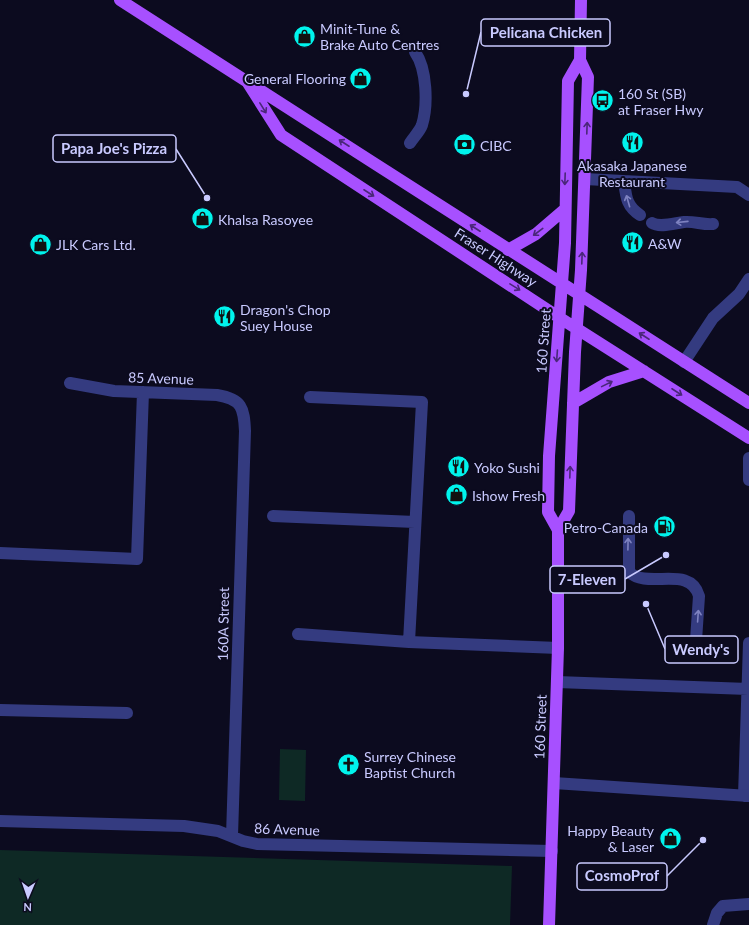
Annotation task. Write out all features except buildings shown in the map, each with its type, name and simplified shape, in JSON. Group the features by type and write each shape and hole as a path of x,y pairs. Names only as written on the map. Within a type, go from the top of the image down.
{"main road":[{"name":"Fraser Highway","path":"120,0 246,80 579,297 625,323 749,403"},
{"name":"160 Street","path":"558,530 569,511 573,403 585,179 588,77 580,60 581,0"},
{"name":"160 Street","path":"549,925 558,648 558,530 548,512 549,456 562,285 568,81 580,60"},
{"name":"Fraser Highway","path":"246,80 280,135 560,318 749,438"},
{"path":"508,250 536,234 564,210"},
{"path":"573,403 609,382 644,371"}],"street":[{"path":"410,143 422,127 424,113 424,73 415,52"},
{"path":"585,179 737,187 749,194"},
{"path":"624,181 627,203 632,210 640,215"},
{"path":"652,224 659,226 692,221 704,224 713,224"},
{"path":"684,362 713,318 739,294 749,279"},
{"name":"85 Avenue","path":"70,384 94,389 224,396 235,400 243,412"},
{"path":"0,553 137,559 144,392"},
{"path":"310,397 422,402 409,642"},
{"name":"160A Street","path":"232,836 245,431 243,412"},
{"path":"749,458 749,480"},
{"path":"273,516 415,522"},
{"path":"628,516 629,572 638,578 688,581 697,588 699,596 696,655"},
{"path":"298,634 409,642 558,648"},
{"path":"554,783 747,796 749,644"},
{"path":"557,682 748,688"},
{"path":"0,710 127,713"},
{"name":"86 Avenue","path":"0,821 165,824 203,829 257,844 552,851"},
{"path":"713,925 715,916 723,906 749,904"}],"green space":[{"path":"280,749 306,750 305,801 279,800"},
{"path":"0,850 512,866 510,925 0,925"}],"place":[{"name":"Minit-Tune & Brake Auto Centres","path":"304,36"},
{"name":"General Flooring","path":"361,78"},
{"name":"Pelicana Chicken","path":"466,94"},
{"name":"160 St (SB) at Fraser Hwy","path":"602,101"},
{"name":"Akasaka Japanese Restaurant","path":"632,143"},
{"name":"CIBC","path":"464,145"},
{"name":"Papa Joe's Pizza","path":"207,198"},
{"name":"Khalsa Rasoyee","path":"203,219"},
{"name":"A&W","path":"633,243"},
{"name":"JLK Cars Ltd.","path":"41,244"},
{"name":"Dragon's Chop Suey House","path":"225,317"},
{"name":"Yoko Sushi","path":"458,467"},
{"name":"Ishow Fresh","path":"457,495"},
{"name":"Petro-Canada","path":"664,527"},
{"name":"7-Eleven","path":"666,555"},
{"name":"Wendy's","path":"646,604"},
{"name":"Surrey Chinese Baptist Church","path":"349,764"},
{"name":"Happy Beauty & Laser","path":"670,838"},
{"name":"CosmoProf","path":"703,840"}]}
